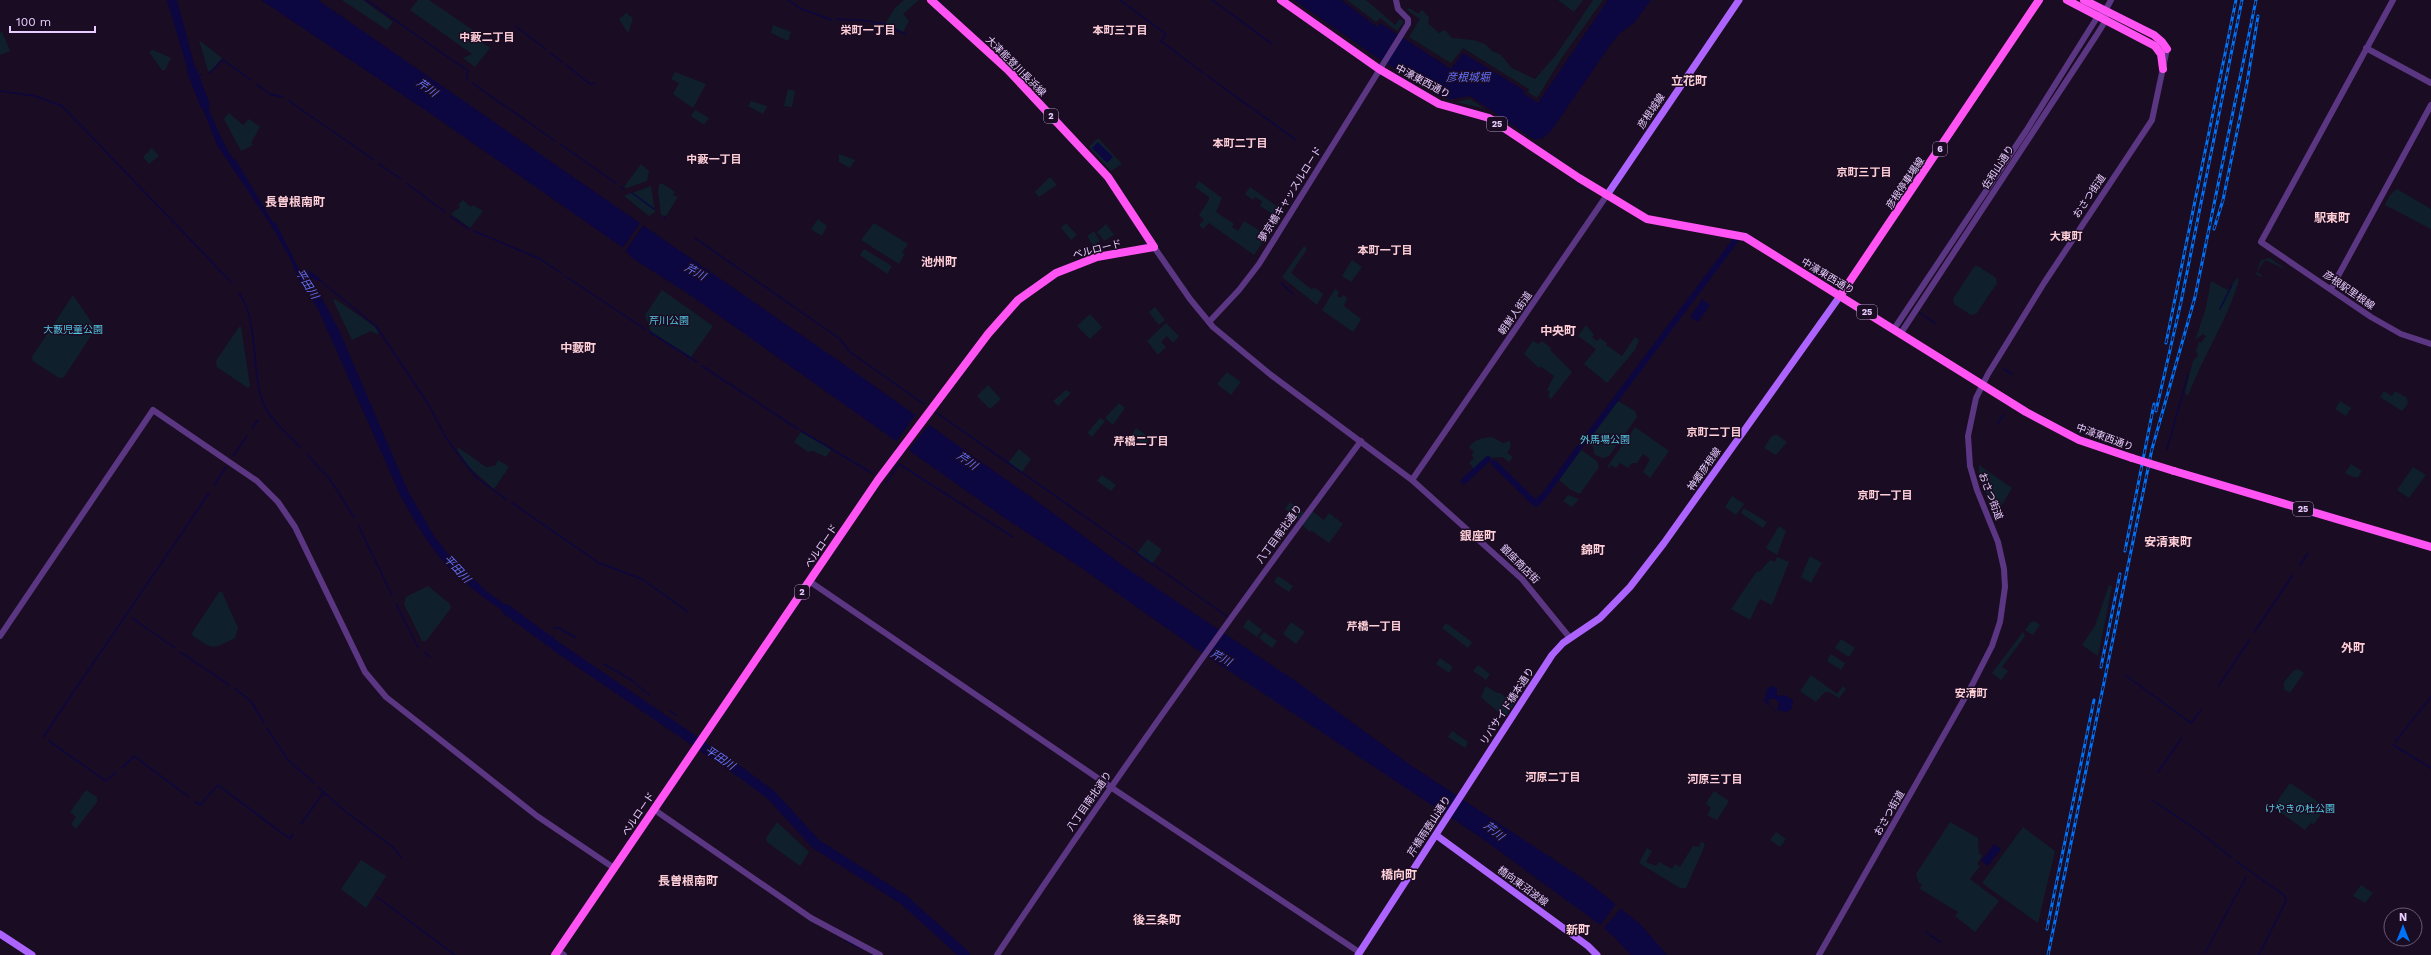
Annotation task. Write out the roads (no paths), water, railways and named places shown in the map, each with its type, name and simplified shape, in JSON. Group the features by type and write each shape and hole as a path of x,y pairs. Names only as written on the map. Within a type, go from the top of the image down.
{"main road":[{"name":"大津能登川長浜線","path":"931,0 1008,70 1108,177 1154,247"},
{"name":"中濠東西通り","path":"1281,0 1379,69 1439,104 1489,118 1651,221 1742,235 1898,331 1982,386 2063,432 2132,458 2431,547"},
{"name":"彦根城線","path":"1607,194 1738,0"},
{"name":"彦根停車場線","path":"1840,296 2039,0"},
{"path":"2067,0 2158,49 2163,69"},
{"path":"2084,0 2154,35 2162,42 2167,50"},
{"name":"ベルロード","path":"559,954 654,808 901,447 988,334 1016,302 1030,290 1056,273 1083,261 1154,247"},
{"name":"神郷彦根線","path":"1570,638 1611,609 1636,579 1840,296"},
{"name":"リバサイド橋本通り","path":"1465,791 1552,655 1570,638"},
{"name":"芹橋雨壺山通り","path":"1358,954 1465,791"},
{"name":"橋向東沼波線","path":"1436,835 1588,946 1597,955"},
{"path":"0,934 32,955"}],"street":[{"name":"夢京橋キャッスルロード","path":"1208,322 1239,290 1259,264 1401,35 1408,21 1398,9 1396,0"},
{"name":"佐和山通り","path":"1898,331 2098,16 2105,11 2111,0"},
{"path":"2392,0 2366,48 2431,83"},
{"path":"2105,11 2106,20"},
{"name":"佐和山通り","path":"1898,331 2106,20"},
{"name":"彦根駅里根線","path":"2366,48 2262,242 2371,317 2401,334 2431,344"},
{"name":"おさつ街道","path":"1819,955 1971,687 1992,646 2000,622 2005,588 2002,556 1972,476 1968,452 1971,419 1982,386 2044,283 2152,120 2167,50"},
{"path":"2331,289 2431,104"},
{"name":"朝鮮人街道","path":"1412,480 1607,194"},
{"name":"銀座商店街","path":"1154,247 1208,322 1249,357 1412,480 1522,579 1570,638"},
{"path":"0,636 153,410 257,481 278,502 295,527 365,672 386,697 537,816 614,868"},
{"name":"八丁目南北通り","path":"997,955 1110,787 1225,626 1361,441"},
{"path":"810,581 1110,787 1358,954"},
{"path":"654,808 659,813 811,918 880,955"}],"water":[{"path":"167,0 177,0 196,71 198,93 202,94 228,151 233,159 236,160 272,221 275,222 302,275 306,275 310,271 325,283 311,278 339,330 408,491 436,539 450,556 486,591 514,611 519,622 479,594 448,567 426,539 401,497 318,309 298,278 291,260 271,225 217,145 188,71"},
{"name":"芹川","path":"261,0 318,0 849,368 1049,510 1122,565 1297,682 1409,764 1588,882 1642,926 1667,955 1631,955 1611,934 1595,921 1480,837 1199,651 1080,567 1006,519 687,293 632,258 622,247 428,112"},
{"name":"彦根城堀","path":"1294,0 1341,0 1377,27 1380,23 1451,69 1463,53 1525,91 1523,93 1538,103 1608,0 1651,0 1634,23 1620,33 1611,44 1551,131 1541,139 1533,139 1470,96 1452,99 1442,97 1379,59"},
{"path":"1098,142 1113,157 1107,163 1092,148"},
{"path":"1702,299 1710,305 1698,322 1690,317"},
{"path":"1772,686 1777,688 1777,696 1784,695 1793,700 1792,708 1787,712 1777,710 1779,703 1775,699 1768,699 1769,704 1777,713 1764,701 1767,689"},
{"path":"1994,844 2001,849 1988,866 1981,861"}],"waterway":[{"path":"366,0 468,71 467,80"},
{"path":"788,0 798,7"},
{"path":"1120,0 1166,34 1161,41 1203,73"},
{"path":"1212,0 1272,44"},
{"path":"799,8 832,20"},
{"path":"837,19 870,21"},
{"path":"872,22 885,24 905,34"},
{"path":"515,26 546,49"},
{"path":"500,39 507,31"},
{"path":"550,53 562,62"},
{"path":"209,73 223,60 251,80"},
{"path":"566,65 590,84 595,83"},
{"name":"平田川","path":"192,71 205,105"},
{"path":"195,77 201,75"},
{"path":"1206,75 1296,140"},
{"path":"472,83 555,141"},
{"path":"257,85 270,94 283,97"},
{"path":"0,91 35,96 62,106 231,282"},
{"path":"289,101 374,160"},
{"path":"560,144 617,184"},
{"path":"379,164 401,179"},
{"path":"406,183 445,212"},
{"path":"632,193 654,209"},
{"path":"450,216 469,229"},
{"path":"474,231 540,259 561,273"},
{"path":"695,238 840,339 851,353 924,404"},
{"path":"1583,443 1735,241"},
{"path":"565,276 646,330"},
{"path":"323,283 376,326 429,405 446,438 476,477 507,500"},
{"path":"1281,283 1293,294"},
{"path":"2220,309 2232,285"},
{"path":"239,293 245,304 249,317 262,400 273,419 300,447"},
{"path":"1920,313 1935,323"},
{"path":"650,332 697,362"},
{"path":"702,366 798,429"},
{"path":"2004,369 2012,374"},
{"path":"2167,449 2188,374"},
{"path":"937,413 1228,617"},
{"path":"1998,423 2004,414"},
{"path":"252,428 258,420"},
{"path":"801,431 872,473"},
{"path":"233,456 247,436"},
{"path":"1543,497 1579,448"},
{"path":"307,454 331,481 354,517"},
{"path":"1464,481 1488,459"},
{"path":"1494,463 1536,504 1541,498"},
{"path":"886,483 899,464 1013,537"},
{"path":"214,485 226,467"},
{"path":"43,737 209,493"},
{"path":"512,503 599,563 642,579 688,612"},
{"path":"358,525 392,595"},
{"path":"2300,565 2308,553"},
{"path":"2254,632 2293,575"},
{"path":"396,604 418,647"},
{"name":"平田川","path":"506,609 560,649 743,774 771,795 816,844 904,900 965,955"},
{"path":"132,618 175,648"},
{"path":"554,628 559,628 576,638"},
{"name":"平田川","path":"550,641 553,637"},
{"path":"2219,685 2250,639"},
{"path":"180,652 229,685"},
{"path":"424,652 430,657"},
{"path":"604,664 633,681 649,695"},
{"path":"2125,675 2191,723 2201,710"},
{"path":"234,688 251,701 264,723"},
{"path":"2395,742 2431,697"},
{"path":"670,711 676,715"},
{"path":"267,728 288,760 314,783"},
{"path":"2158,772 2181,739"},
{"path":"49,741 106,781 116,772"},
{"path":"2393,745 2431,768"},
{"path":"122,768 134,756 189,797"},
{"path":"195,802 200,805 218,785 290,839 293,834"},
{"path":"318,787 346,812 394,848 401,857"},
{"path":"301,824 324,792"},
{"path":"2152,800 2197,830 2231,857"},
{"path":"2236,861 2285,896 2286,901 2259,955"},
{"path":"2205,953 2246,877"},
{"path":"377,897 455,955"},
{"path":"1926,932 1940,942"},
{"path":"845,940 862,949"}],"railway":[{"path":"2166,343 2236,0"},
{"path":"2156,411 2181,302 2242,0"},
{"path":"2048,955 2152,449 2195,297 2256,0"},
{"path":"2214,229 2223,200 2247,83 2258,16"},
{"path":"2125,551 2154,404"},
{"path":"2101,667 2120,574"},
{"path":"2047,929 2094,700"}],"district":[{"name":"栄町一丁目","path":"868,30"},
{"name":"本町三丁目","path":"1120,30"},
{"name":"中藪二丁目","path":"487,37"},
{"name":"立花町","path":"1689,81"},
{"name":"本町二丁目","path":"1240,143"},
{"name":"中藪一丁目","path":"714,159"},
{"name":"京町三丁目","path":"1864,172"},
{"name":"長曽根南町","path":"295,202"},
{"name":"駅東町","path":"2332,218"},
{"name":"大東町","path":"2066,236"},
{"name":"本町一丁目","path":"1385,250"},
{"name":"池州町","path":"939,262"},
{"name":"中央町","path":"1558,331"},
{"name":"中藪町","path":"578,348"},
{"name":"京町二丁目","path":"1714,432"},
{"name":"芹橋二丁目","path":"1141,441"},
{"name":"京町一丁目","path":"1885,495"},
{"name":"銀座町","path":"1478,536"},
{"name":"安清東町","path":"2168,542"},
{"name":"錦町","path":"1593,550"},
{"name":"芹橋一丁目","path":"1374,626"},
{"name":"外町","path":"2353,648"},
{"name":"安清町","path":"1971,693"},
{"name":"河原二丁目","path":"1553,777"},
{"name":"河原三丁目","path":"1715,779"},
{"name":"橋向町","path":"1399,875"},
{"name":"長曽根南町","path":"688,881"},
{"name":"後三条町","path":"1157,920"},
{"name":"新町","path":"1578,930"}],"park label":[{"name":"芹川公園","path":"669,320"},
{"name":"大藪児童公園","path":"73,329"},
{"name":"外馬場公園","path":"1605,439"},
{"name":"けやきの杜公園","path":"2300,808"}]}
